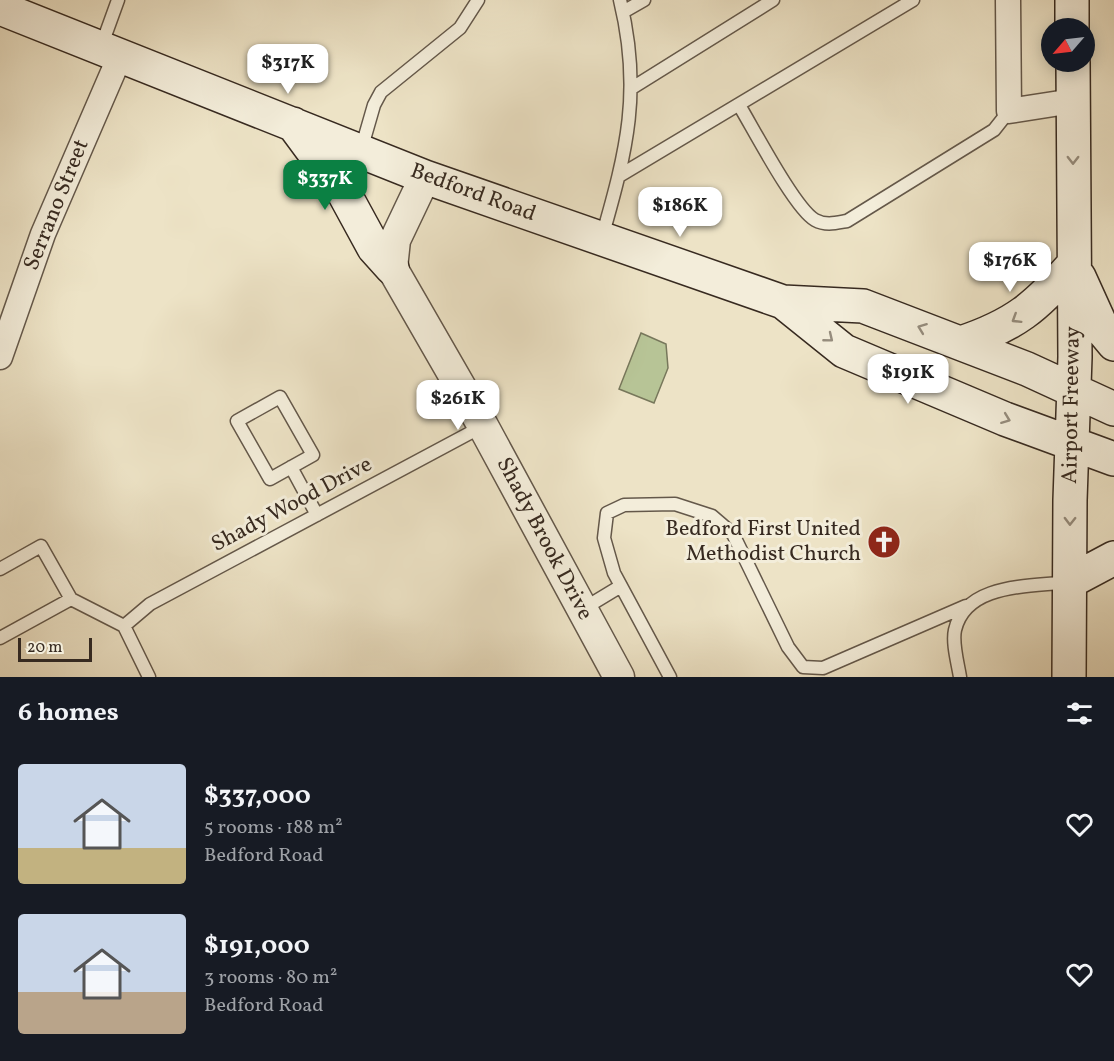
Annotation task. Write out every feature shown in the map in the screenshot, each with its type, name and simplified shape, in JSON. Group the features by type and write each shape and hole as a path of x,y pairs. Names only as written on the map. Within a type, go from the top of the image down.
{"main road":[{"path":"1072,0 1072,18"},
{"name":"Bedford Road","path":"8,6 111,52 424,177 783,302 863,306 1028,369 1072,392 1114,409"},
{"name":"Airport Freeway","path":"1070,677 1072,72"},
{"path":"293,124 344,193 374,248 392,268"},
{"path":"961,344 1020,318 1042,301 1073,265 1104,332 1114,344"},
{"name":"Bedford Road","path":"783,302 844,351 1005,419 1114,459"},
{"path":"1069,582 1114,558"}],"street":[{"path":"1008,0 1009,111 1073,101"},
{"name":"Serrano Street","path":"0,357 111,52"},
{"path":"392,268 395,240 424,177"},
{"name":"Shady Brook Drive","path":"392,268 483,426 615,676"}],"lane":[{"path":"111,52 118,0"},
{"path":"360,151 374,105 381,92 460,28 478,0"},
{"path":"602,238 628,133 632,88 632,67 622,6 644,0"},
{"path":"632,88 773,0"},
{"path":"619,176 913,0"},
{"path":"739,105 800,204 814,220 830,225 847,221 994,130 1009,111"},
{"path":"280,397 313,455 291,467 270,479 237,421 280,397"},
{"name":"Shady Wood Drive","path":"124,626 150,603 483,426"},
{"path":"291,467 317,515"},
{"path":"670,677 621,586 604,538 607,513 624,505 675,504 712,516 733,534 788,646 803,667 823,668 966,606 992,592 1069,582"},
{"path":"0,568 41,546 71,599 124,626 149,677"},
{"path":"582,610 621,586"},
{"path":"0,638 71,599"},
{"path":"960,677 954,631 966,606"}],"green space":[{"path":"641,333 666,344 668,368 654,403 619,389"}],"place":[{"name":"Bedford First United Methodist Church","path":"884,542"}]}
